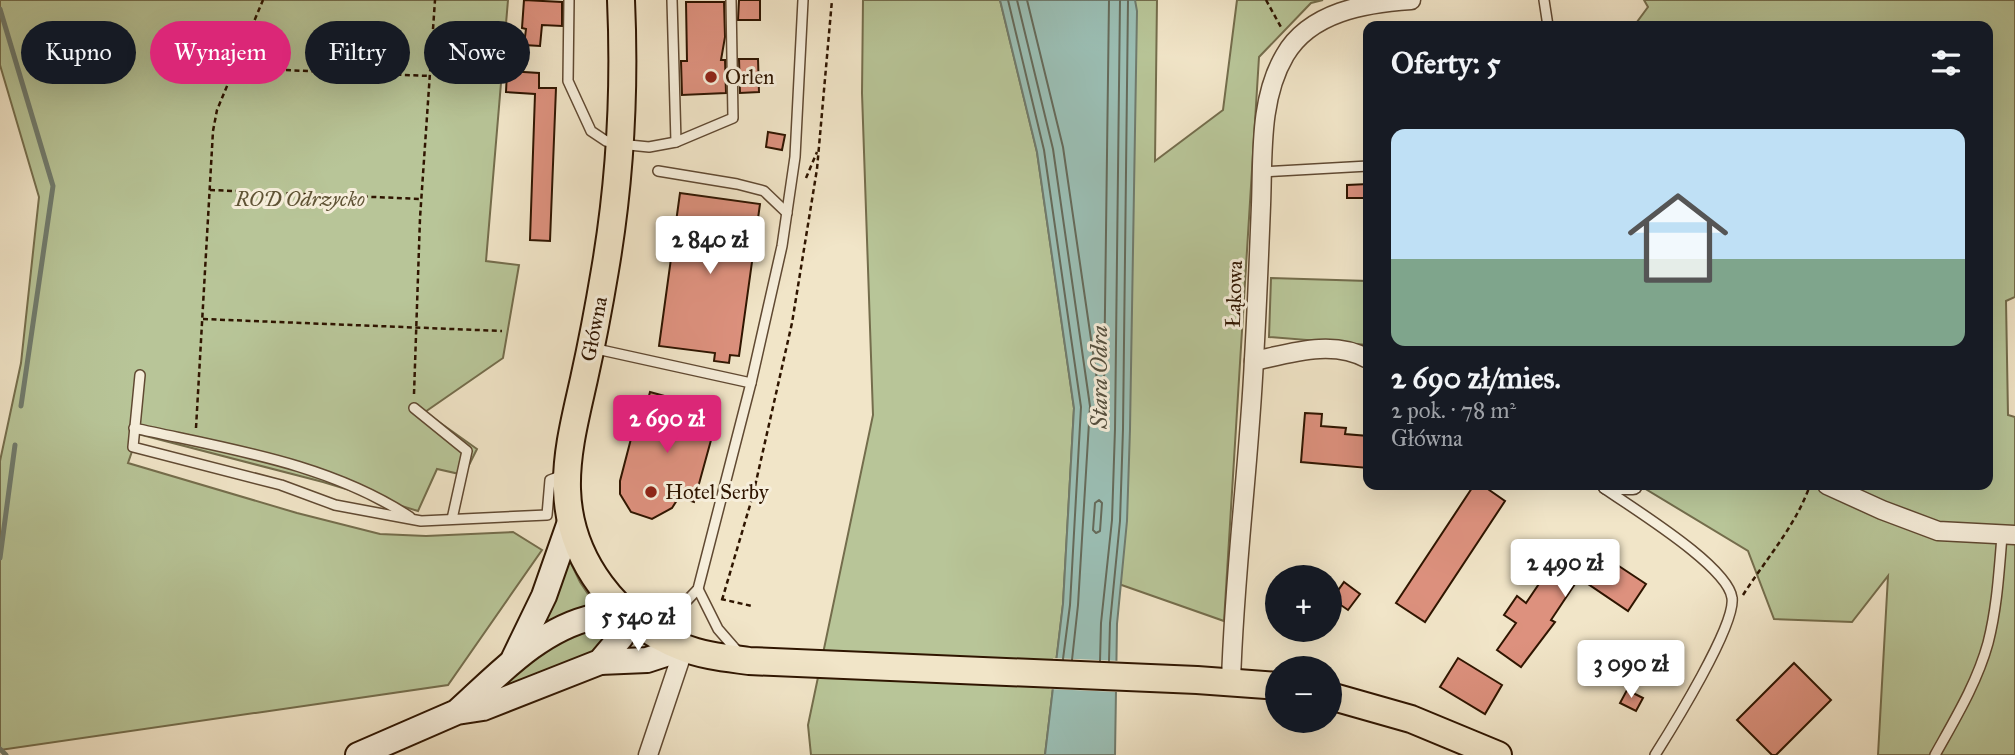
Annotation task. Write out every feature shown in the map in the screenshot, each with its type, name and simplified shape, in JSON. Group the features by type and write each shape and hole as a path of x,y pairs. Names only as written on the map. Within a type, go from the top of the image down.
{"main road":[{"name":"Główna","path":"621,0 619,145 612,218 590,348 573,427 567,491 571,520 580,549 602,588 636,622 684,649 749,661 1265,685"},
{"path":"512,661 544,596 571,520"},
{"path":"457,712 512,661 558,631 593,617 636,622"},
{"path":"600,662 636,622"},
{"path":"358,755 457,712 483,708 600,662 647,660 684,649"},
{"path":"1342,699 1411,719 1499,755"}],"street":[{"name":"Łąkowa","path":"1231,682 1254,361 1262,172 1270,86 1285,54 1306,29 1339,13 1410,0"},
{"path":"1254,361 1316,348 1338,350 1363,358"},
{"path":"1838,490 1938,531 2008,535"},
{"path":"648,755 684,649"}],"lane":[{"path":"569,0 568,81 591,131 606,141 619,145 649,147 676,142 733,118 731,0"},
{"path":"672,0 676,142"},
{"path":"636,622 677,611 698,589 751,383 782,246 795,157 803,0"},
{"path":"1544,0 1547,21"},
{"path":"1262,172 1363,166"},
{"path":"658,171 764,191 787,213"},
{"path":"590,348 751,383"},
{"path":"140,375 133,447 281,485 335,505 414,520 547,514 550,480 568,473"},
{"path":"414,408 467,451 452,519"},
{"path":"134,428 294,463 388,503 414,520"},
{"path":"1606,490 1702,557 1725,583 1732,596 1732,612 1684,708 1655,755"},
{"path":"1935,755 1969,693 1988,643 2008,535"},
{"path":"698,589 718,629 749,661"}],"path":[{"path":"254,21 263,0"},
{"path":"433,21 435,0"},
{"path":"752,606 720,599 762,460 792,323 817,169 832,0"},
{"path":"1266,0 1280,25 1294,42"},
{"path":"291,70 424,76"},
{"path":"195,442 213,131 217,110 228,84"},
{"path":"414,408 421,199 428,84"},
{"path":"210,190 421,199"},
{"path":"203,318 502,331"},
{"path":"1732,612 1775,550 1808,490"}],"green space":[{"name":"ROD Odrzycko","path":"0,0 508,0 506,21 424,21 424,84 501,84 486,261 519,265 503,358 425,412 477,449 464,475 437,469 418,511 323,482 138,434 128,463 297,513 380,534 426,536 513,532 542,550 448,685 0,750 0,461 21,363 39,197 0,65"},
{"path":"863,0 1000,0 1037,152 1074,408 1063,604 1045,755 811,755 808,725 873,415 862,93"},
{"path":"1125,0 1157,0 1155,161 1223,110 1237,0 1323,0 1311,3 1259,57 1224,621 1113,582"},
{"path":"1644,0 2015,0 2015,297 2006,301 2008,415 2015,417 2015,755 1878,755 1888,576 1852,622 1774,619 1748,551 1647,490 1993,490 1993,21 1638,21 1648,7"},
{"path":"1271,278 1363,281 1363,345 1269,337"},
{"path":"566,553 580,582 596,606 534,630"},
{"path":"590,626 615,627 592,653 479,703 502,679 516,669"}],"water":[{"name":"Stara Odra","path":"1000,0 1135,0 1137,11 1130,429 1127,521 1117,624 1115,755 1045,755 1063,604 1074,408 1037,152"}],"pier":[{"path":"1053,658 1120,661 1119,692 1049,689"}],"building":[{"path":"524,0 562,2 562,26 542,25 540,46 530,45 530,21 522,21"},
{"path":"739,0 760,0 760,20 738,20"},
{"path":"686,2 724,2 725,37 721,60 725,60 726,93 682,95 681,61 687,61"},
{"path":"739,59 758,59 759,92 740,93"},
{"path":"530,72 539,73 539,88 556,88 550,241 530,240 535,94 506,92 506,84 530,84"},
{"path":"768,132 785,135 782,150 766,147"},
{"path":"1363,184 1363,198 1347,198 1347,185"},
{"path":"680,193 760,204 739,356 730,355 729,363 714,361 715,353 659,346"},
{"path":"650,392 719,411 694,502 679,497 672,508 652,519 631,512 620,494 620,481 632,435 638,436"},
{"path":"1305,413 1322,414 1321,426 1346,428 1345,434 1363,436 1363,468 1301,462"},
{"path":"1471,490 1489,490 1505,501 1425,622 1396,603"},
{"path":"1581,541 1646,584 1628,611 1579,578 1551,620 1555,622 1521,667 1497,650 1516,623 1504,615 1517,596 1526,603 1549,569 1559,575"},
{"path":"1344,582 1360,594 1348,610 1342,606"},
{"path":"1458,658 1502,685 1485,714 1440,687"},
{"path":"1794,663 1831,700 1776,755 1772,755 1737,720"},
{"path":"1627,690 1643,698 1636,711 1620,703"}],"waterway":[{"path":"0,9 53,186 21,406"},
{"path":"0,558 15,445"},
{"path":"0,749 6,755"}],"place":[{"name":"Orlen","path":"711,77"},
{"name":"Hotel Serby","path":"651,492"}]}
